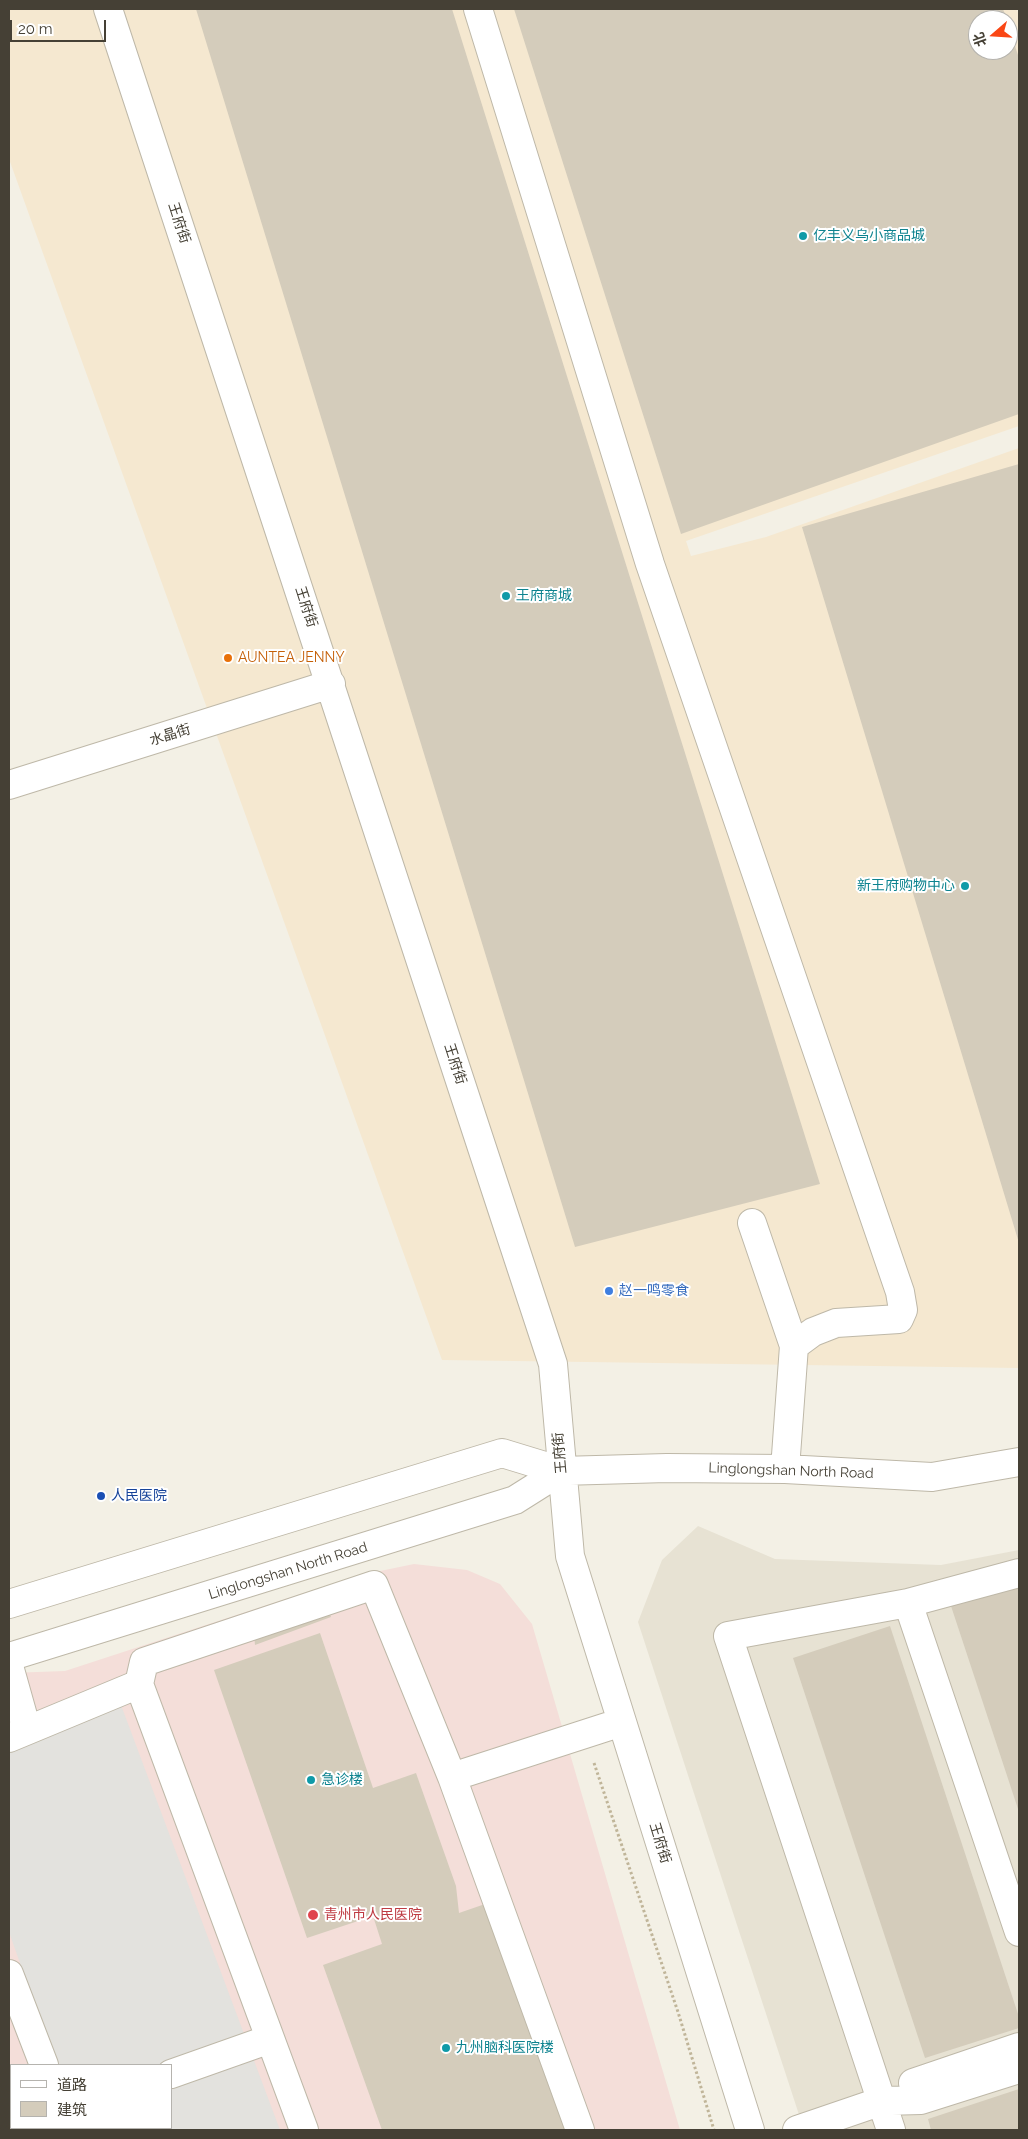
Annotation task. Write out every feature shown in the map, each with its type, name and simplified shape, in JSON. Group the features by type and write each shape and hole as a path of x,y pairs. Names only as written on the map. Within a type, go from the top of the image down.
{"street":[{"name":"王府街","path":"108,9 553,1364 570,1556 750,2130"},
{"path":"478,9 650,564 900,1292 903,1310 900,1319 836,1323 813,1332 794,1346"},
{"name":"水晶街","path":"9,785 331,684"},
{"path":"752,1223 794,1346 785,1469"},
{"name":"Linglongshan North Road","path":"9,1604 502,1453 561,1471 667,1468 785,1469 932,1477 1019,1462"},
{"name":"Linglongshan North Road","path":"9,1657 515,1500 561,1471"},
{"path":"891,2130 728,1636 908,1604 1019,1573"},
{"path":"304,2130 139,1684 144,1662 374,1585 452,1777 580,2130"},
{"path":"908,1604 1019,1932"},
{"path":"9,1666 18,1734 139,1684"},
{"path":"452,1777 622,1722"},
{"path":"9,1974 44,2064"},
{"path":"172,2074 270,2039"},
{"path":"797,2130 882,2101 914,2082 1019,2047"},
{"path":"882,2101 921,2100 1019,2069"}],"path":[{"path":"584,1734 678,2012 714,2130"}],"shaded area":[{"name":"王府商城","path":"9,9 1017,9 968,10 968,60 1018,60 1018,13 1019,426 686,541 691,556 766,537 1019,448 1019,1368 442,1360 9,159"},
{"path":"698,1526 775,1559 941,1565 1019,1550 1019,2130 804,2130 638,1622 662,1560"},
{"name":"青州市人民医院","path":"414,1564 467,1570 500,1584 532,1624 680,2130 9,2130 9,1673 65,1671 356,1576"},
{"path":"118,1697 280,2130 79,2130 172,2129 172,2064 56,2064 9,1932 9,1747"}],"building":[{"name":"王府商城","path":"196,9 452,9 820,1184 575,1247"},
{"name":"亿丰义乌小商品城","path":"514,9 1003,9 968,10 968,60 1018,60 1018,55 1019,58 1019,414 681,534"},
{"name":"新王府购物中心","path":"1019,464 1019,1243 802,527"},
{"path":"1019,1584 1019,1812 951,1606"},
{"path":"328,1609 331,1617 255,1645 254,1634"},
{"path":"890,1626 1019,2017 1019,2028 925,2058 793,1658"},
{"path":"320,1633 373,1788 416,1773 456,1886 459,1913 488,1903 569,2130 382,2130 323,1965 382,1944 373,1916 307,1938 214,1670"},
{"path":"1019,2089 1019,2130 931,2130 928,2119"}],"place":[{"name":"亿丰义乌小商品城","path":"803,236"},
{"name":"王府商城","path":"506,596"},
{"name":"AUNTEA JENNY","path":"228,658"},
{"name":"新王府购物中心","path":"965,886"},
{"name":"赵一鸣零食","path":"609,1291"},
{"name":"人民医院","path":"101,1496"},
{"name":"急诊楼","path":"311,1780"},
{"name":"青州市人民医院","path":"313,1915"},
{"name":"九州脑科医院楼","path":"446,2048"}]}
